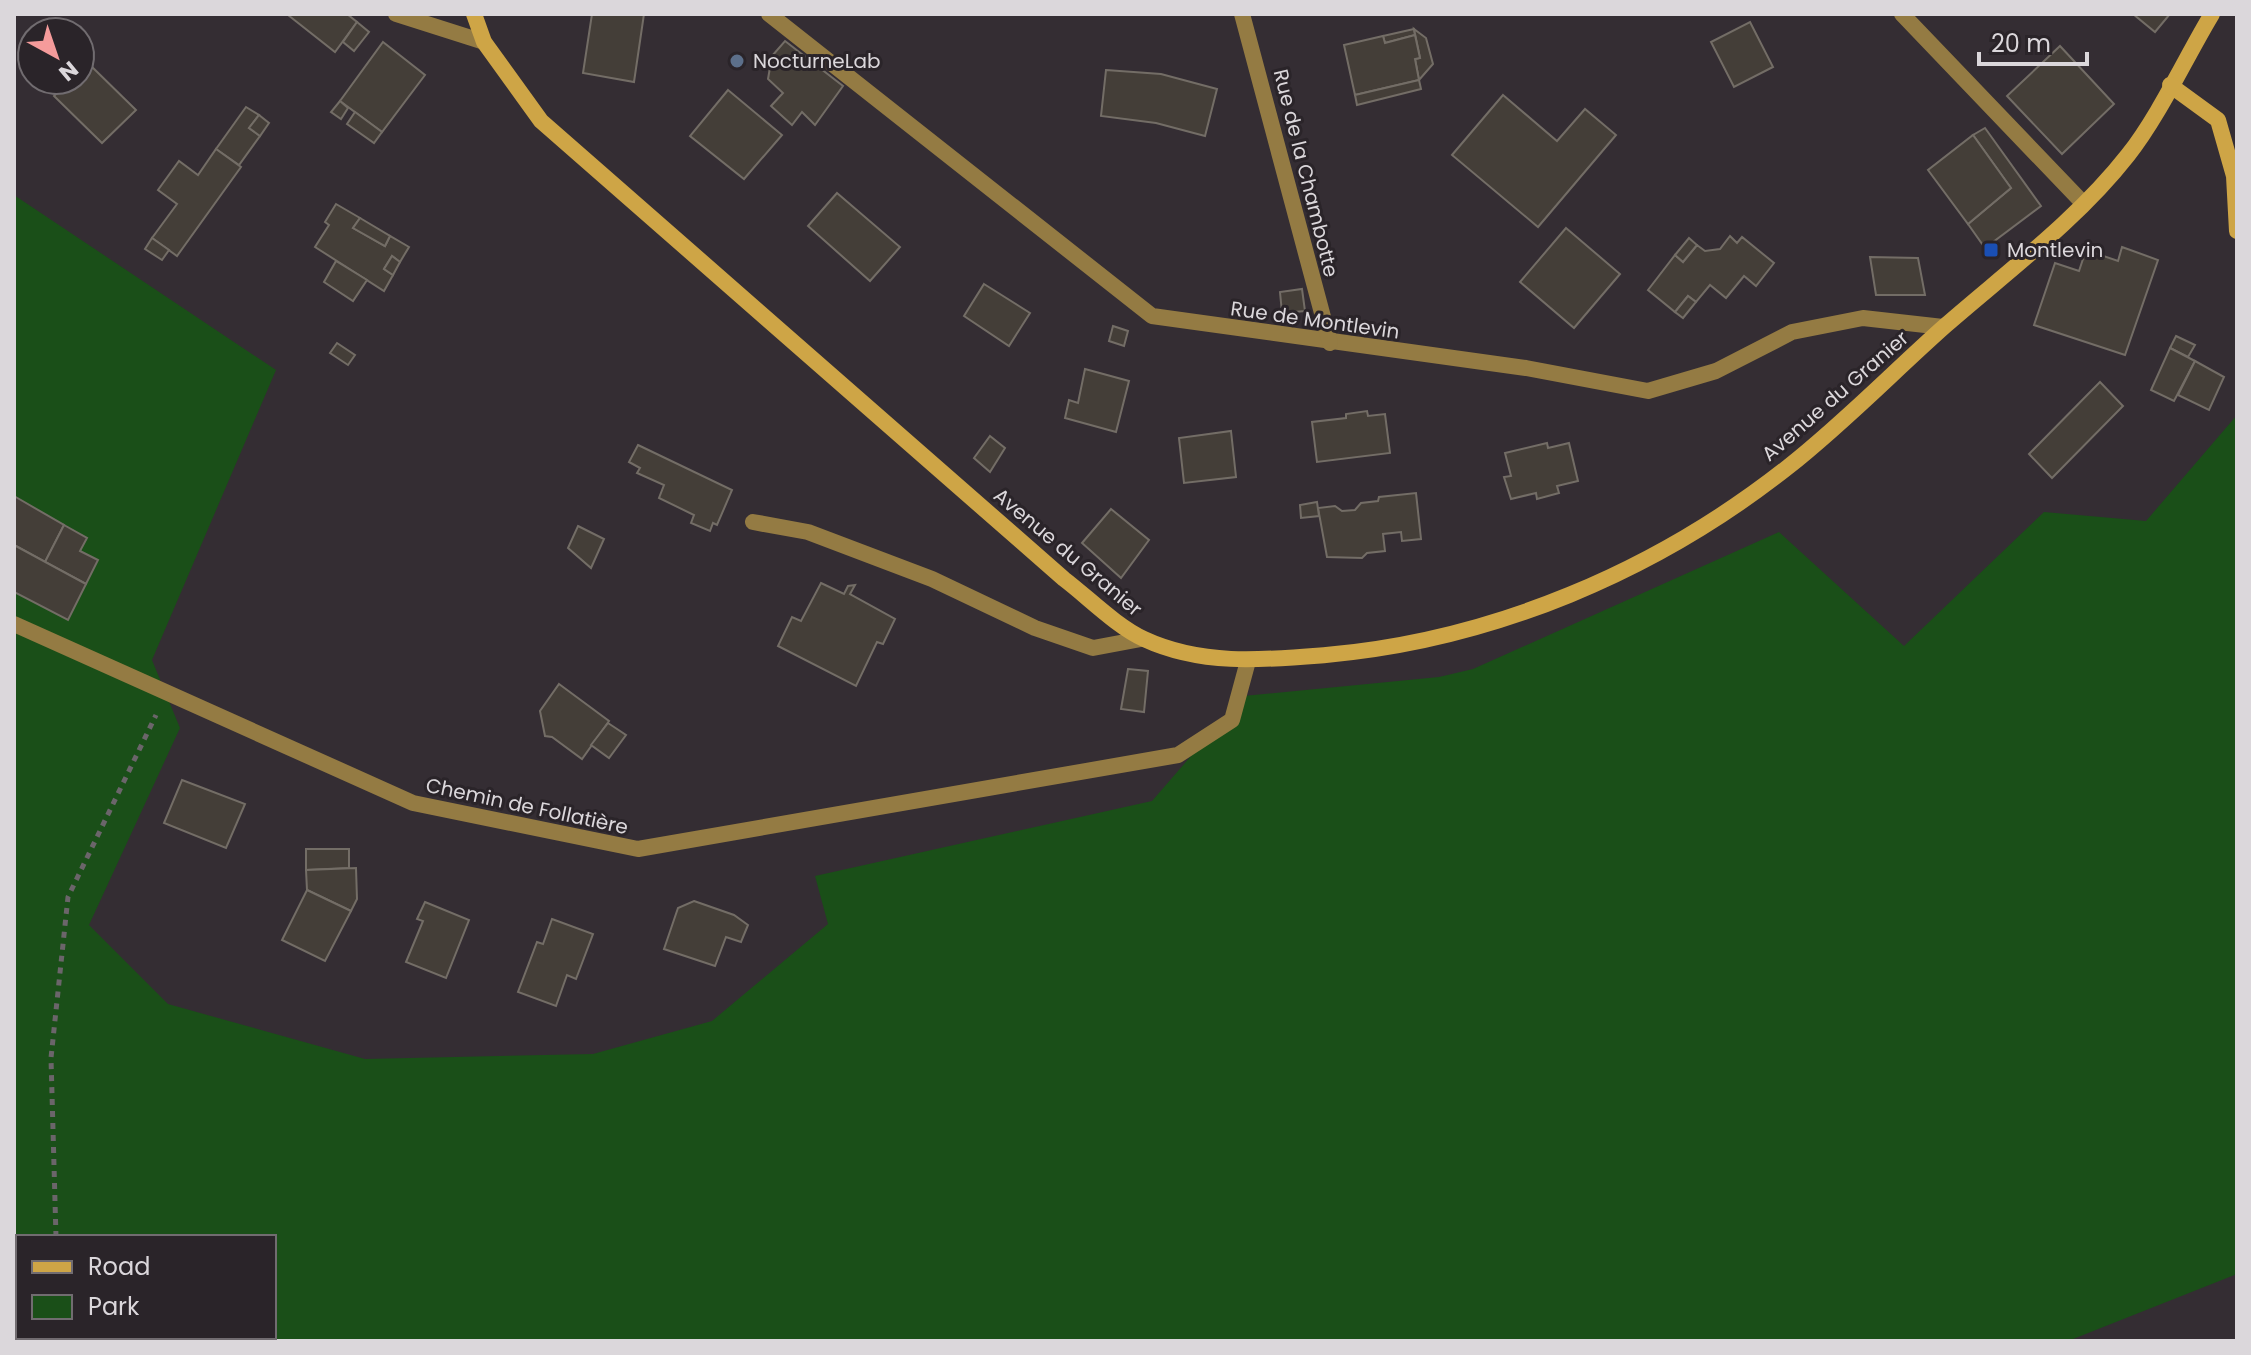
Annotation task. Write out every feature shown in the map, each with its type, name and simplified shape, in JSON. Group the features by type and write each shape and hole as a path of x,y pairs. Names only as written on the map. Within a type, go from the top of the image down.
{"main road":[{"name":"Avenue du Granier","path":"474,14 484,42 541,121 1064,579 1141,639 1191,654 1248,661 1365,651 1468,632 1579,592 1670,546 1785,470 1872,397 1943,327 2083,203 2130,153 2212,14"},
{"path":"2170,85 2218,120 2234,176 2237,231"}],"street":[{"path":"396,14 484,42"},
{"name":"Rue de Montlevin","path":"769,14 1152,316 1526,368 1648,391 1716,371 1792,332 1863,318 1943,327"},
{"name":"Rue de la Chambotte","path":"1242,14 1330,343"},
{"path":"1902,14 2083,203"},
{"path":"753,522 808,532 932,579 1035,628 1093,648 1141,639"},
{"name":"Chemin de Follatière","path":"14,624 413,803 638,849 1178,755 1232,720 1248,661"}],"path":[{"path":"56,1235 51,1058 68,897 167,692"}],"green space":[{"path":"14,195 276,370 152,660 180,728 89,925 168,1004 365,1059 593,1054 712,1021 828,924 815,876 1152,801 1243,696 1439,677 1473,669 1779,532 1904,646 2044,512 2146,521 2237,415 2237,1274 2068,1341 14,1341"}],"building":[{"path":"347,14 357,22 335,52 288,15"},
{"path":"592,14 644,14 634,82 583,73"},
{"path":"2133,14 2170,14 2155,32"},
{"path":"357,22 369,32 354,51 343,42"},
{"path":"1750,22 1773,67 1734,87 1711,42"},
{"path":"1414,29 1415,35 1385,43 1383,36"},
{"path":"1414,29 1426,38 1433,64 1419,80 1415,59 1420,58"},
{"path":"1415,35 1420,58 1415,59 1419,80 1355,95 1344,45 1383,36 1385,43"},
{"path":"785,41 843,86 815,125 802,112 792,125 771,106 783,93 768,79 772,56"},
{"path":"383,42 425,75 382,132 340,101"},
{"path":"2060,46 2114,104 2062,154 2007,96"},
{"path":"1106,70 1161,74 1217,89 1205,136 1156,123 1101,116"},
{"path":"96,71 136,110 102,143 54,96 96,96"},
{"path":"1419,80 1421,89 1357,105 1355,95"},
{"path":"728,90 782,135 744,179 690,136"},
{"path":"1503,95 1557,141 1585,109 1616,135 1538,227 1452,155"},
{"path":"340,101 348,108 341,119 331,112"},
{"path":"246,107 259,115 249,128 260,136 239,165 216,149"},
{"path":"355,112 382,132 374,143 347,124"},
{"path":"259,115 269,123 260,136 249,128"},
{"path":"1985,128 2041,206 1985,248 1968,224 2011,188 1973,135"},
{"path":"1973,135 2011,188 1968,224 1928,170"},
{"path":"216,149 241,167 177,256 152,238 177,204 158,190 179,161 198,175"},
{"path":"837,193 900,247 870,281 808,226"},
{"path":"336,204 360,218 353,228 385,246 390,236 409,247 400,262 392,256 384,269 393,275 384,291 315,247 329,225 325,222"},
{"path":"360,218 390,236 385,246 353,228"},
{"path":"1566,228 1620,274 1574,328 1520,282"},
{"path":"1730,236 1737,243 1742,237 1774,263 1756,286 1744,276 1726,298 1710,285 1696,302 1688,296 1675,312 1648,290 1675,255 1683,262 1697,245 1705,251 1720,249"},
{"path":"152,238 169,250 162,260 145,249"},
{"path":"1689,238 1697,245 1683,262 1675,255"},
{"path":"2122,247 2158,260 2125,355 2034,325 2055,263 2079,271 2086,250 2118,261"},
{"path":"392,256 400,262 393,275 384,269"},
{"path":"1870,257 1918,258 1925,295 1876,295"},
{"path":"336,261 367,280 353,301 324,282"},
{"path":"984,284 1030,313 1009,346 964,316"},
{"path":"1302,289 1305,311 1282,313 1280,292"},
{"path":"1688,296 1696,302 1683,318 1675,312"},
{"path":"1113,326 1128,331 1124,346 1109,341"},
{"path":"2176,336 2195,345 2188,357 2170,348"},
{"path":"337,343 355,355 348,365 330,353"},
{"path":"2170,348 2195,361 2174,401 2151,390"},
{"path":"2195,361 2224,377 2209,410 2178,395"},
{"path":"1085,369 1129,381 1116,432 1065,418 1069,400 1078,403"},
{"path":"2100,382 2123,406 2052,478 2029,454"},
{"path":"1367,411 1368,416 1385,414 1390,453 1317,462 1312,422 1346,418 1346,414"},
{"path":"1231,431 1236,477 1184,483 1179,438"},
{"path":"990,436 1005,448 990,472 974,458"},
{"path":"1547,443 1548,448 1569,443 1578,481 1557,486 1559,493 1537,499 1536,493 1511,499 1504,477 1511,476 1505,453"},
{"path":"638,445 732,490 717,525 713,523 710,531 691,523 694,515 659,498 664,485 637,473 640,468 629,462"},
{"path":"1416,493 1421,539 1402,541 1401,532 1383,534 1385,551 1367,553 1362,558 1327,557 1318,508 1335,506 1342,511 1355,510 1361,503 1378,501 1379,497"},
{"path":"14,496 64,525 45,562 14,545"},
{"path":"1317,502 1319,516 1301,518 1300,505"},
{"path":"1111,509 1149,540 1121,578 1082,543"},
{"path":"64,525 87,538 80,551 98,560 86,584 45,562"},
{"path":"578,526 604,539 591,568 568,548"},
{"path":"14,545 86,584 68,620 14,592"},
{"path":"821,583 844,594 848,586 855,585 850,594 895,619 883,644 877,642 856,686 778,646 792,617 801,621"},
{"path":"1128,669 1148,671 1144,712 1121,709"},
{"path":"559,684 609,721 582,759 552,737 545,736 540,711"},
{"path":"608,723 626,735 609,758 591,745"},
{"path":"182,780 245,804 226,848 164,823"},
{"path":"306,849 349,849 349,868 306,870"},
{"path":"356,868 357,899 351,911 307,890 306,870"},
{"path":"307,890 351,911 325,961 282,940"},
{"path":"694,901 734,915 748,925 741,942 726,937 715,966 664,949 678,908"},
{"path":"425,902 469,920 446,978 406,962 423,921 417,919"},
{"path":"552,919 593,934 576,979 567,975 556,1006 518,992 537,942 543,944"}],"place":[{"name":"NocturneLab","path":"737,61"},
{"name":"Montlevin","path":"1991,250"}]}
